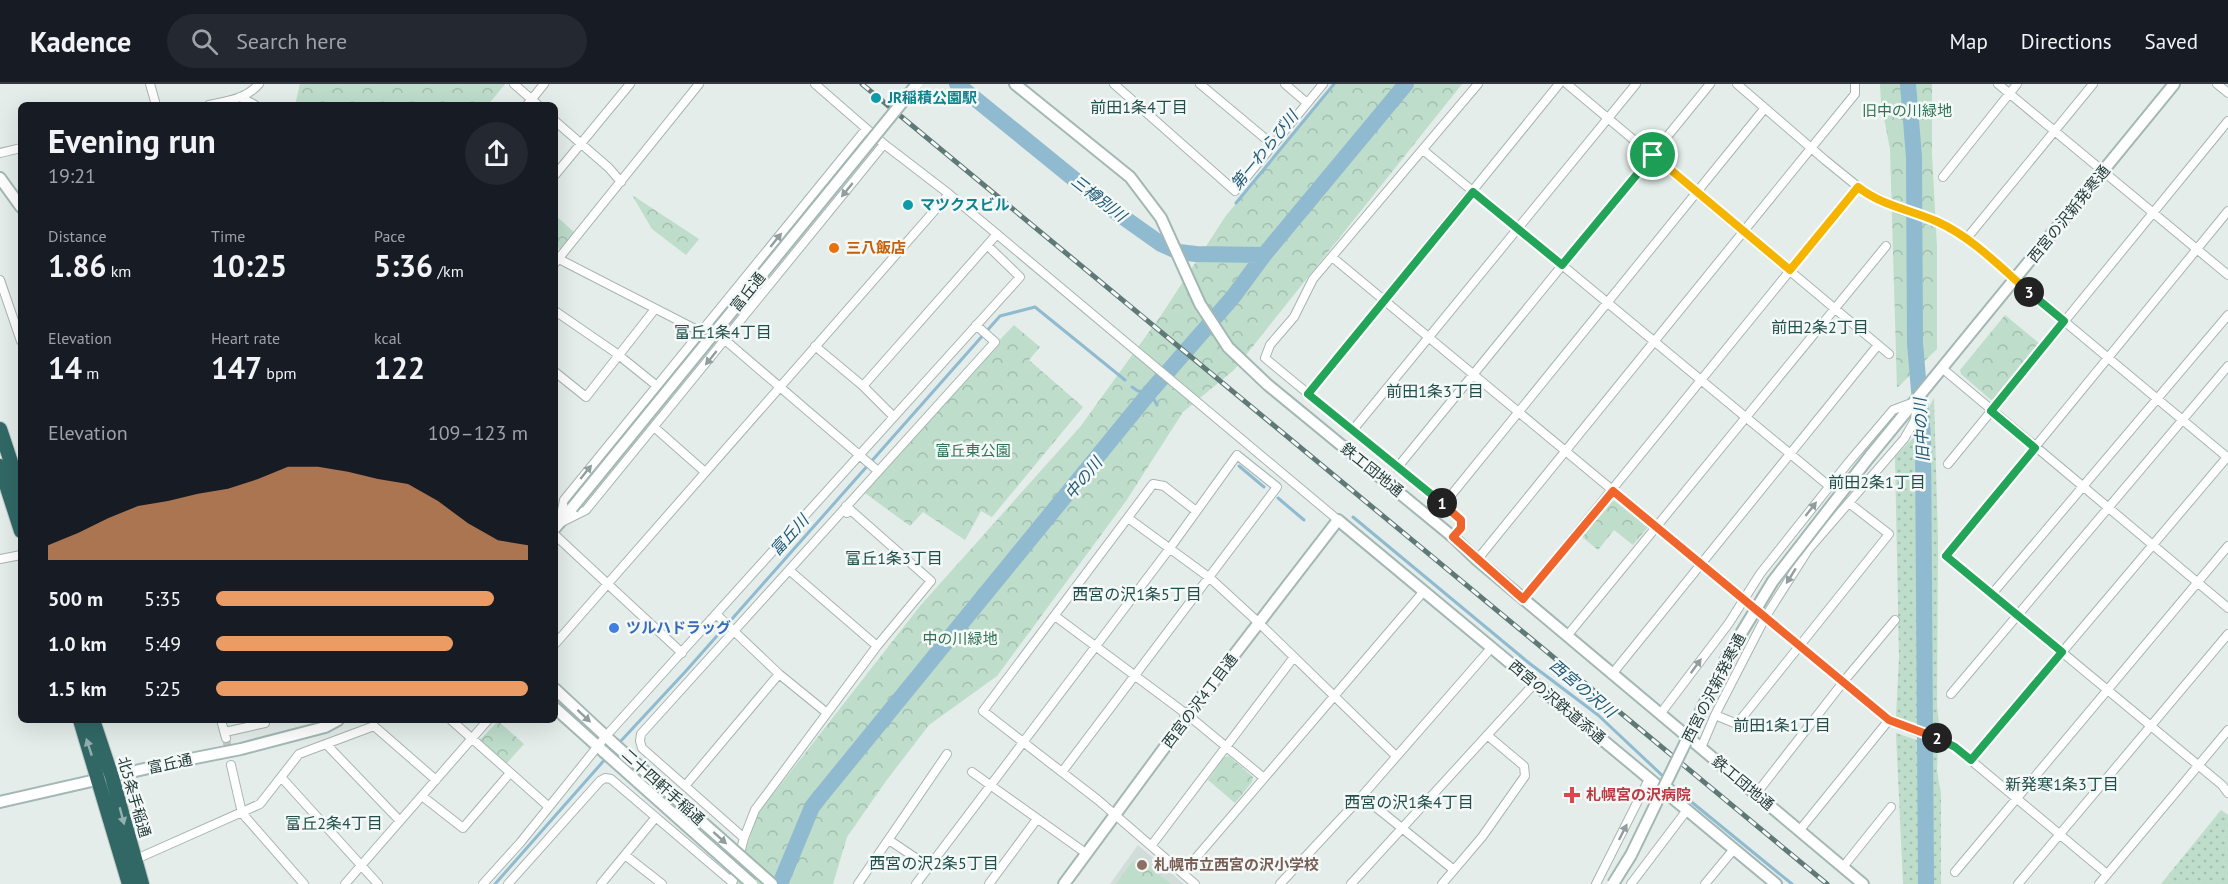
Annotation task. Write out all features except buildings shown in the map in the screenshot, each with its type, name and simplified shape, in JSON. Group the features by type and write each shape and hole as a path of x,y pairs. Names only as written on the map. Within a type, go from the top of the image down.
{"highway":[{"path":"0,429 18,483"},
{"path":"0,466 18,522"},
{"name":"北5条手稲通","path":"81,723 105,779 142,884"},
{"name":"北5条手稲通","path":"94,723 129,884"}],"street":[{"path":"150,84 155,102"},
{"path":"220,102 252,92 259,84"},
{"path":"514,84 531,102"},
{"path":"533,102 544,84"},
{"path":"558,171 630,84"},
{"path":"558,258 699,84"},
{"path":"815,84 866,129 949,194 1338,520"},
{"name":"富丘通","path":"558,525 917,84"},
{"name":"鉄工団地通","path":"1015,84 1130,177 1161,218 1200,304 1228,347 1268,385 1453,537 1523,599 1863,884"},
{"path":"1114,84 1235,191 1323,84"},
{"path":"1200,84 1273,145"},
{"path":"1285,84 1307,103"},
{"path":"1453,537 1461,528 1461,520 1265,358 1270,345 1294,317 1313,279 1478,84"},
{"path":"1308,394 1559,84"},
{"path":"1567,84 1889,354"},
{"path":"1352,431 1635,84"},
{"path":"1397,468 1710,84"},
{"path":"1737,84 1858,187 1901,210 1937,221 1967,238 2182,421 2228,457 1971,760"},
{"path":"1477,560 1855,94 1855,84"},
{"path":"1998,84 2228,275"},
{"path":"1942,177 2017,84"},
{"path":"1967,238 2093,84"},
{"name":"西宮の沢新発寒通","path":"1613,884 1631,855 1728,655 1773,581 2174,84"},
{"path":"2217,84 2228,93"},
{"path":"240,97 249,102"},
{"path":"1444,504 1765,108"},
{"path":"1948,464 2228,121"},
{"path":"558,123 609,168 621,182"},
{"path":"558,525 564,500 866,129"},
{"path":"558,525 586,510 884,144"},
{"path":"0,153 18,149"},
{"path":"1423,150 1829,486"},
{"path":"0,178 18,201"},
{"path":"1523,599 1858,187"},
{"path":"558,641 949,194"},
{"path":"2228,211 1946,556 2228,793"},
{"path":"863,386 997,234"},
{"path":"483,884 682,653 719,616 1020,277 987,245"},
{"path":"1567,636 1886,246"},
{"path":"1332,257 1889,720 1950,743 2108,874"},
{"path":"558,261 700,332"},
{"path":"0,280 18,332"},
{"path":"558,374 586,397 655,309"},
{"path":"558,312 619,355 657,386"},
{"path":"1992,594 2228,315"},
{"path":"744,838 642,748 641,734 732,629 847,510 876,469 995,342 977,326"},
{"path":"725,340 876,469"},
{"path":"1613,673 1878,345"},
{"path":"815,346 863,386 894,417"},
{"path":"1951,694 2228,366"},
{"path":"1943,369 2228,608"},
{"path":"1661,713 1729,622 1760,574 1829,486 1893,410 1917,401 1915,420 1908,433 1808,550 1766,616 1715,715 1701,748"},
{"path":"654,427 705,472"},
{"path":"916,884 1170,548 1237,455 1277,487 1062,772"},
{"path":"1195,884 1116,814 983,711 1153,484 1164,486 1196,511"},
{"path":"1715,715 1737,724 1889,534 1849,503"},
{"path":"508,884 600,781 606,778 611,779 732,883 744,838 755,810 877,646 931,581 847,510"},
{"path":"1128,518 1210,578 1259,622 1396,756"},
{"name":"西宮の沢鉄道添通","path":"1338,520 1776,884"},
{"name":"西宮の沢4丁目通","path":"1064,884 1338,520"},
{"path":"558,538 682,653"},
{"path":"1954,872 2228,546"},
{"path":"0,559 18,556"},
{"path":"789,570 877,646"},
{"path":"1183,873 1424,591"},
{"path":"719,616 779,674 827,713"},
{"path":"1055,616 1189,716 1264,778"},
{"path":"1756,794 1894,620"},
{"path":"2018,884 2228,634"},
{"path":"1280,884 1362,796 1492,647"},
{"path":"1151,846 1294,657"},
{"path":"685,786 779,674"},
{"path":"1351,884 1534,684"},
{"name":"二十四軒手稲通","path":"558,692 772,884"},
{"name":"二十四軒手稲通","path":"558,711 752,884"},
{"path":"1799,831 1889,720"},
{"path":"222,723 225,735 266,723"},
{"name":"富丘通","path":"0,802 241,749 325,727 332,723"},
{"path":"455,723 549,807"},
{"path":"345,884 485,723"},
{"path":"134,860 260,804 299,754 374,726 436,780"},
{"path":"2099,884 2228,730"},
{"path":"1442,884 1482,837 1525,776 1524,766 1486,735"},
{"path":"326,744 400,821"},
{"path":"858,884 947,754"},
{"path":"231,765 242,813 304,884"},
{"path":"972,772 1087,854"},
{"path":"422,796 463,828 510,773"},
{"path":"281,777 378,884"},
{"path":"1596,884 1649,779"},
{"path":"1362,796 1454,870"},
{"path":"1843,867 1891,807"},
{"path":"1631,884 1687,810"},
{"path":"601,884 656,817"},
{"path":"989,884 1037,819"},
{"path":"889,840 929,867"},
{"path":"1705,884 1734,849"},
{"path":"625,855 662,884"}],"shaded area":[{"name":"札幌市立西宮の沢小学校","path":"1138,845 1184,884 1110,884"}],"green space":[{"path":"300,84 505,84 490,102 296,102"},
{"name":"中の川緑地","path":"1334,84 1462,84 1234,370 1183,412 1126,501 997,676 929,725 847,837 833,884 736,884 756,816 920,606 1080,427 1162,314 1225,217"},
{"name":"旧中の川緑地","path":"1880,84 1932,84 1932,154 1937,247 1937,349 1897,388 1890,149"},
{"path":"632,195 699,239 686,255 652,229"},
{"path":"558,218 574,232 558,249"},
{"path":"2005,315 2040,344 1995,399 1991,400 1961,374 1960,370"},
{"name":"富丘東公園","path":"1014,325 1040,347 1029,360 1083,407 992,517 981,511 965,540 923,512 910,526 865,493 931,412"},
{"path":"1934,398 1938,539 1937,707 1940,730 1896,717 1899,657 1895,457 1913,438"},
{"path":"1611,498 1648,527 1633,545 1614,530 1598,550 1581,536"},
{"path":"496,723 500,723 524,744 506,764 479,741"},
{"path":"1896,733 1938,747 1937,770 1941,794 1941,884 1903,884"},
{"path":"1229,756 1253,777 1252,782 1235,803 1208,780 1224,757"},
{"path":"2221,810 2228,815 2228,884 2161,884"},
{"path":"1141,860 1171,884 1116,884 1132,862"}],"waterway":[{"name":"三樽別川","path":"957,84 1106,205 1161,244 1179,252 1196,254 1264,255"},
{"name":"第一わらび川","path":"1236,203 1334,84"},
{"name":"中の川","path":"780,884 812,807 819,798 1150,392 1233,297 1264,255 1406,84"},
{"name":"旧中の川","path":"1908,84 1914,157 1915,343 1923,438 1926,884"},
{"name":"富丘川","path":"619,743 685,672 1000,316 1035,307 1125,380"},
{"name":"西宮の沢川","path":"1132,387 1138,391 1150,392 1157,405"},
{"name":"西宮の沢川","path":"1239,466 1264,487"},
{"name":"西宮の沢川","path":"1278,498 1304,520"},
{"name":"西宮の沢川","path":"1353,517 1529,663 1598,715 1683,795 1792,884"},
{"name":"富丘川","path":"495,884 615,748"}],"tunnel":[{"path":"226,738 231,765"}],"railway":[{"path":"862,84 1827,884"}],"place":[{"name":"JR稲積公園駅","path":"876,98"},
{"name":"マツクスビル","path":"908,205"},
{"name":"三八飯店","path":"834,248"},
{"name":"ツルハドラッグ","path":"614,628"},
{"name":"札幌宮の沢病院","path":"1572,795"},
{"name":"札幌市立西宮の沢小学校","path":"1142,865"}],"district":[{"name":"前田1条4丁目","path":"1139,107"},
{"name":"前田2条2丁目","path":"1820,327"},
{"name":"富丘1条4丁目","path":"723,332"},
{"name":"前田1条3丁目","path":"1435,391"},
{"name":"前田2条1丁目","path":"1877,482"},
{"name":"富丘1条3丁目","path":"894,558"},
{"name":"西宮の沢1条5丁目","path":"1137,594"},
{"name":"前田1条1丁目","path":"1782,725"},
{"name":"新発寒1条3丁目","path":"2062,784"},
{"name":"西宮の沢1条4丁目","path":"1409,802"},
{"name":"富丘2条4丁目","path":"334,823"},
{"name":"西宮の沢2条5丁目","path":"934,863"}],"route":[{"path":"1653,155 1790,270 1858,187 1901,210 1937,221 1970,240 2064,321 1991,411 2035,448 1946,556 2062,652 1971,760 1950,743 1889,720 1613,491 1523,599 1453,537 1461,528 1461,520 1308,394 1473,192 1562,265 1653,155"}]}
